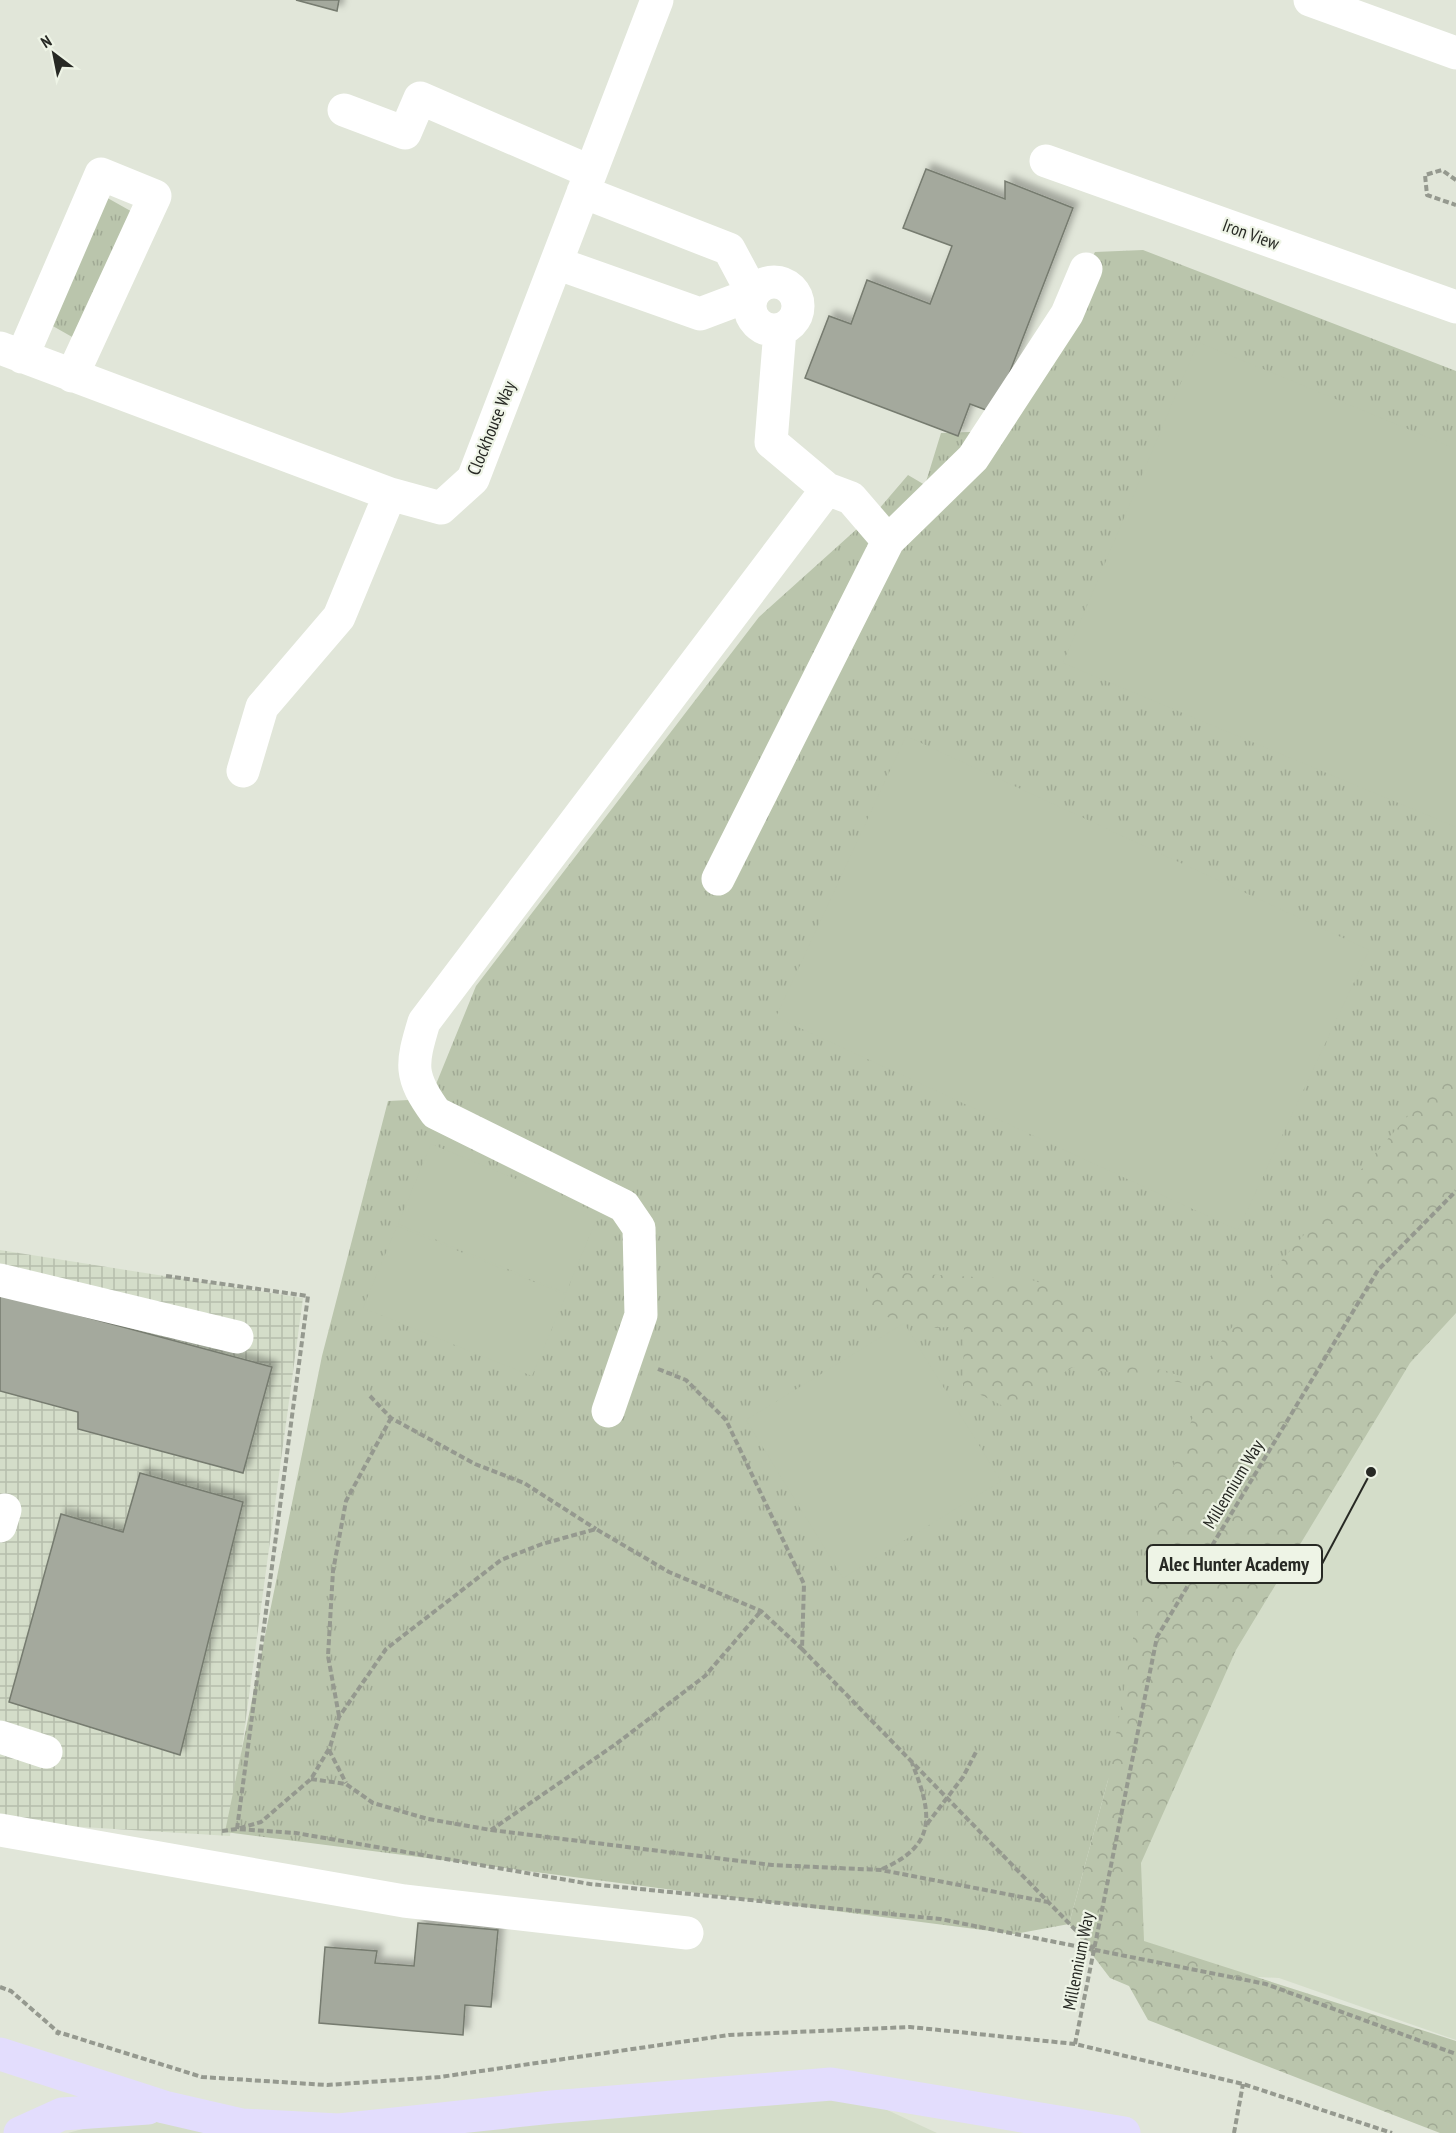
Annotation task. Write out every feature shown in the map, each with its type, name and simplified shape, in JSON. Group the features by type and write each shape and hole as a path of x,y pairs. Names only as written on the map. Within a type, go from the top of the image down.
{"main road":[{"path":"0,2054 164,2107 242,2125 339,2130 552,2107 831,2084 1077,2128 1124,2133"},
{"path":"20,2133 62,2114 164,2107"}],"street":[{"name":"Clockhouse Way","path":"11,353 390,494 441,508 473,479 657,0"},
{"path":"1310,0 1456,53"},
{"path":"344,110 405,133 420,98 587,182 729,249 753,294 750,302 753,318 764,328 780,330 771,442 827,489 851,498 888,541"},
{"name":"Iron View","path":"1046,161 1456,307"},
{"path":"11,353 101,174 155,196 72,376"},
{"path":"556,263 700,314 753,294"},
{"path":"718,879 888,541 973,458 1067,314 1086,269"},
{"path":"608,1411 641,1315 639,1228 624,1206 436,1113 418,1088 413,1058 424,1022 827,489"},
{"path":"243,771 262,707 339,617 390,494"},
{"path":"0,1281 237,1337"},
{"path":"0,1737 46,1752"},
{"path":"0,1830 404,1902 687,1933"}],"path":[{"path":"1456,180 1442,171 1425,175 1427,195 1456,205"},
{"name":"Millennium Way","path":"1075,2043 1157,1637 1378,1270 1456,1191"},
{"path":"166,1276 308,1296 237,1829"},
{"path":"626,1358 687,1380 726,1420 804,1584 802,1649"},
{"path":"370,1396 391,1418 475,1464 524,1483 669,1572 761,1611 802,1649 948,1797 1094,1950"},
{"path":"339,1717 328,1656 333,1571 346,1501 391,1418"},
{"path":"215,1830 225,1832 261,1822 311,1779 329,1749 339,1717 386,1649 501,1560 542,1544 596,1529"},
{"path":"491,1830 616,1744 705,1676 761,1611"},
{"path":"329,1749 346,1784"},
{"path":"881,1870 906,1857 922,1839 926,1825 963,1776 977,1750"},
{"path":"911,1760 922,1792 926,1825"},
{"path":"311,1779 346,1784 373,1803 428,1819 491,1830 772,1865 881,1870 1049,1902"},
{"path":"237,1829 296,1833 590,1884 940,1919 1266,1984 1456,2054"},
{"path":"0,1987 11,1991 58,2032"},
{"path":"1234,2133 1243,2084"}],"shaded area":[{"path":"1456,1232 1456,2040 1279,1978 1122,1970 1177,1647"},
{"path":"0,1250 303,1298 230,1836 0,1822"},
{"path":"831,2084 937,2133 68,2133 164,2107 242,2125"}],"green space":[{"path":"104,196 136,214 81,342 51,325"},
{"path":"1143,250 1456,371 1456,1129 1108,1780 1069,1924 1014,1934 225,1832 322,1356 388,1101 430,1099 476,986 759,617 878,510 908,475 925,485 941,433 997,431 1095,252"},
{"path":"1198,342 1456,449 1456,827 1063,663"},
{"path":"906,736 1369,950 1238,1230 776,1017"},
{"path":"1456,1061 1456,1313 1410,1363 1236,1650 1141,1863 1144,1941 1456,2041 1456,2133 1440,2133 1148,2020 1129,1986 1110,1978 1069,1924 1108,1780 1155,1514 1205,1386 1073,1367 1005,1407 963,1386 964,1326 934,1328 866,1312 866,1271 1032,1280 1064,1291 1095,1318 1093,1364 1164,1370 1192,1381 1282,1260"},
{"path":"431,1144 599,1213 566,1293 398,1224"},
{"path":"397,1226 566,1295 532,1376 363,1308"},
{"path":"904,1323 1001,1481 843,1578 746,1420"}],"building":[{"path":"296,0 339,0 337,11"},
{"path":"926,169 1005,199 1005,181 1073,208 994,413 970,404 958,436 805,378 829,316 851,324 867,280 930,304 952,246 903,228"},
{"path":"0,1294 272,1367 243,1473 78,1429 78,1412 0,1391"},
{"path":"140,1473 243,1502 180,1755 9,1702 61,1514 123,1532"},
{"path":"418,1923 498,1930 491,2007 465,2005 463,2035 319,2023 325,1947 377,1951 375,1963 414,1966"}],"place":[{"name":"Alec Hunter Academy","path":"1371,1472"}]}
